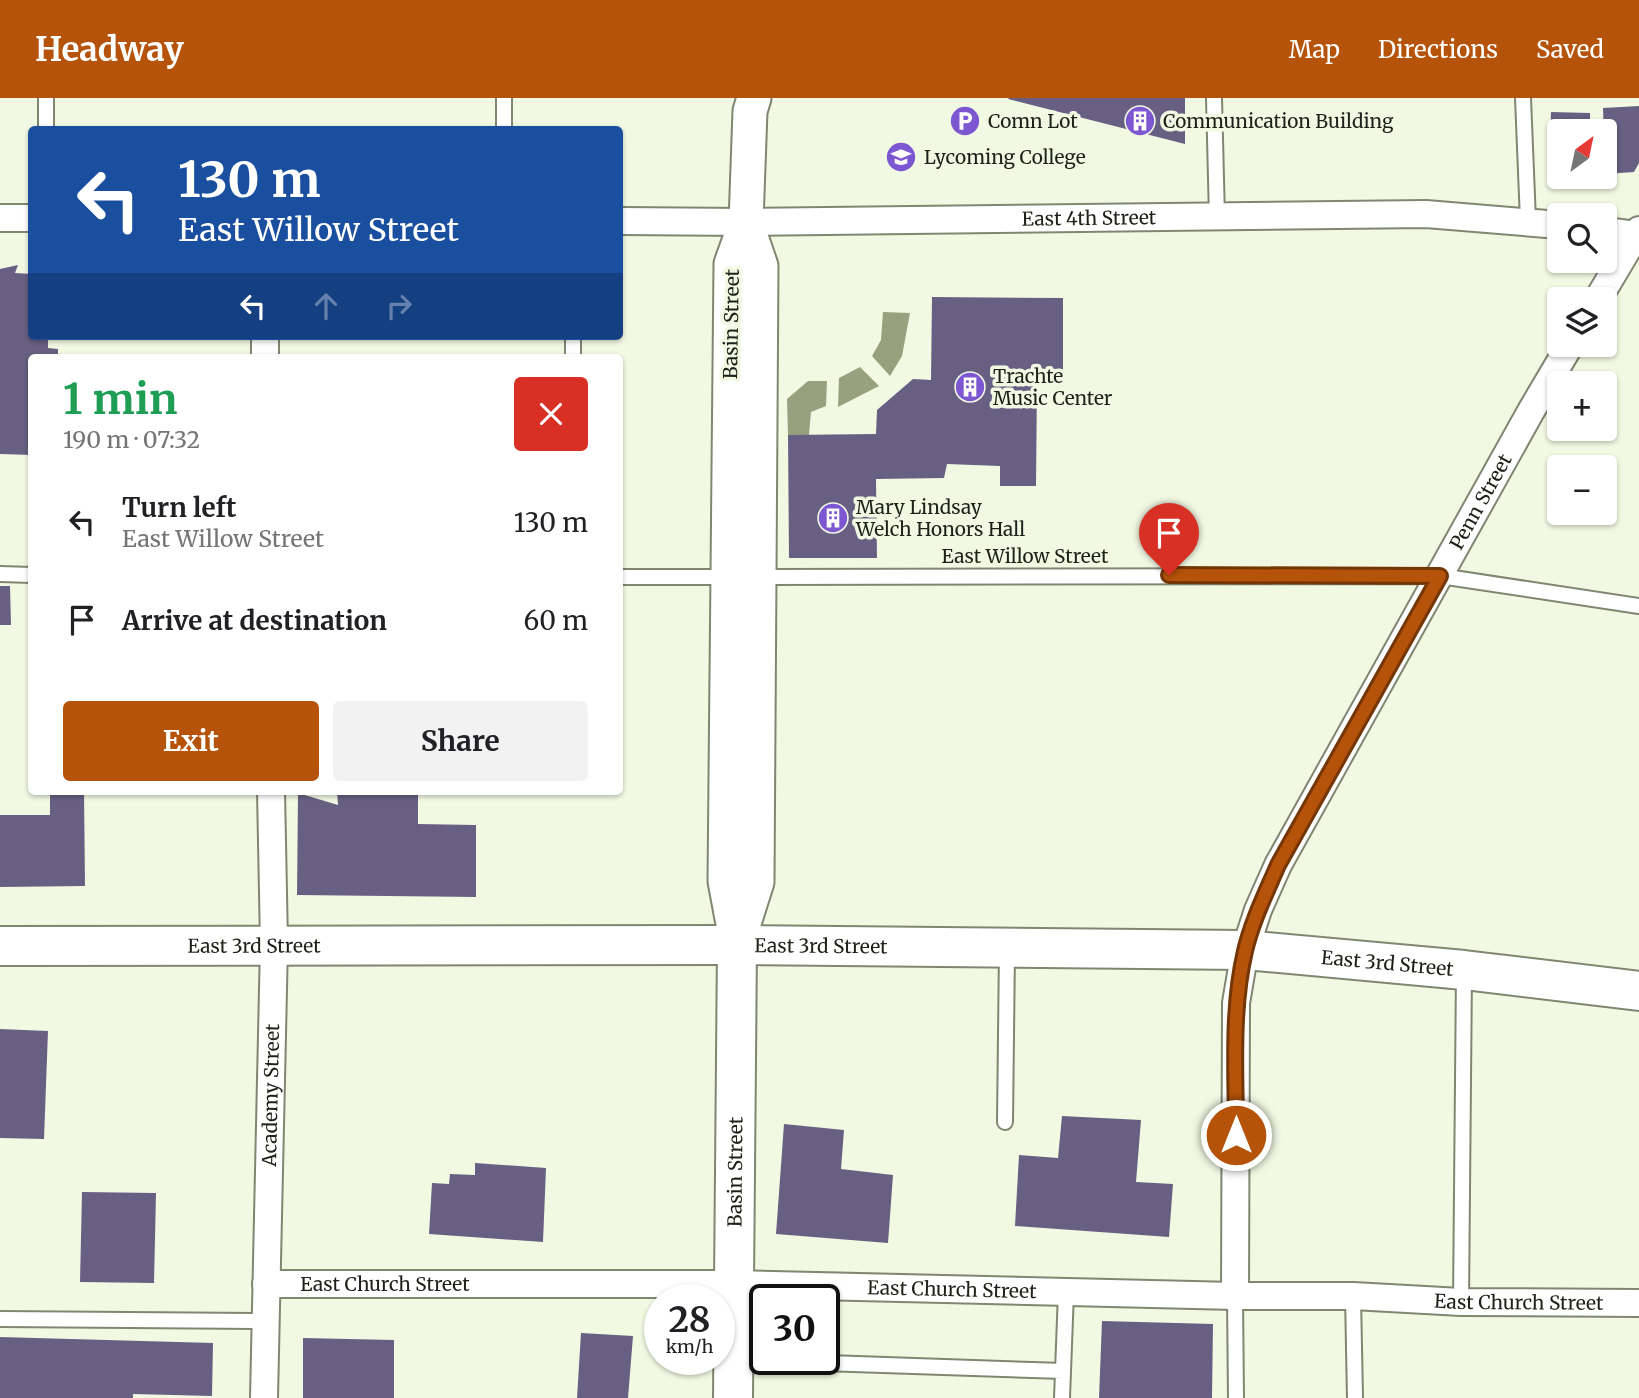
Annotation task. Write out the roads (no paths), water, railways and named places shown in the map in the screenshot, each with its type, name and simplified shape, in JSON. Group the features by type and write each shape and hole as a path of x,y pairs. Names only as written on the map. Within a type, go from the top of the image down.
{"main road":[{"name":"East 3rd Street","path":"0,946 737,945 1245,950 1464,970 1639,991"},
{"name":"Basin Street","path":"734,1284 737,945"},
{"name":"Basin Street","path":"733,1375 733,1398"}],"street":[{"path":"746,222 750,111 754,98"},
{"name":"East 4th Street","path":"623,222 1426,214 1547,223"},
{"path":"0,218 28,218"},
{"name":"Basin Street","path":"737,945 757,882 743,577 761,266 746,222"},
{"path":"1605,287 1637,232 1617,231"},
{"name":"Penn Street","path":"1236,1296 1236,1003 1245,950 1258,910 1278,865 1563,357"},
{"name":"Academy Street","path":"264,1398 274,944 271,795"},
{"name":"East Church Street","path":"266,1284 644,1284"},
{"name":"East Church Street","path":"735,1284 1236,1296 1353,1296 1461,1302 1639,1303"}],"lane":[{"path":"46,98 46,126"},
{"path":"504,98 504,126"},
{"path":"1214,98 1217,218"},
{"path":"1523,98 1528,220"},
{"path":"0,574 28,575"},
{"name":"East Willow Street","path":"623,577 1440,576 1639,606"},
{"path":"1005,1122 1007,948"},
{"path":"1461,1302 1464,970"},
{"path":"1062,1398 1066,1292"},
{"path":"1236,1296 1236,1398"},
{"path":"1353,1296 1354,1398"},
{"path":"0,1319 265,1321"},
{"path":"735,1360 1063,1371"}],"place":[{"name":"Comn Lot","path":"965,121"},
{"name":"Communication Building","path":"1140,121"},
{"name":"Lycoming College","path":"901,157"},
{"name":"Trachte Music Center","path":"970,387"},
{"name":"Mary Lindsay Welch Honors Hall","path":"833,518"}]}
